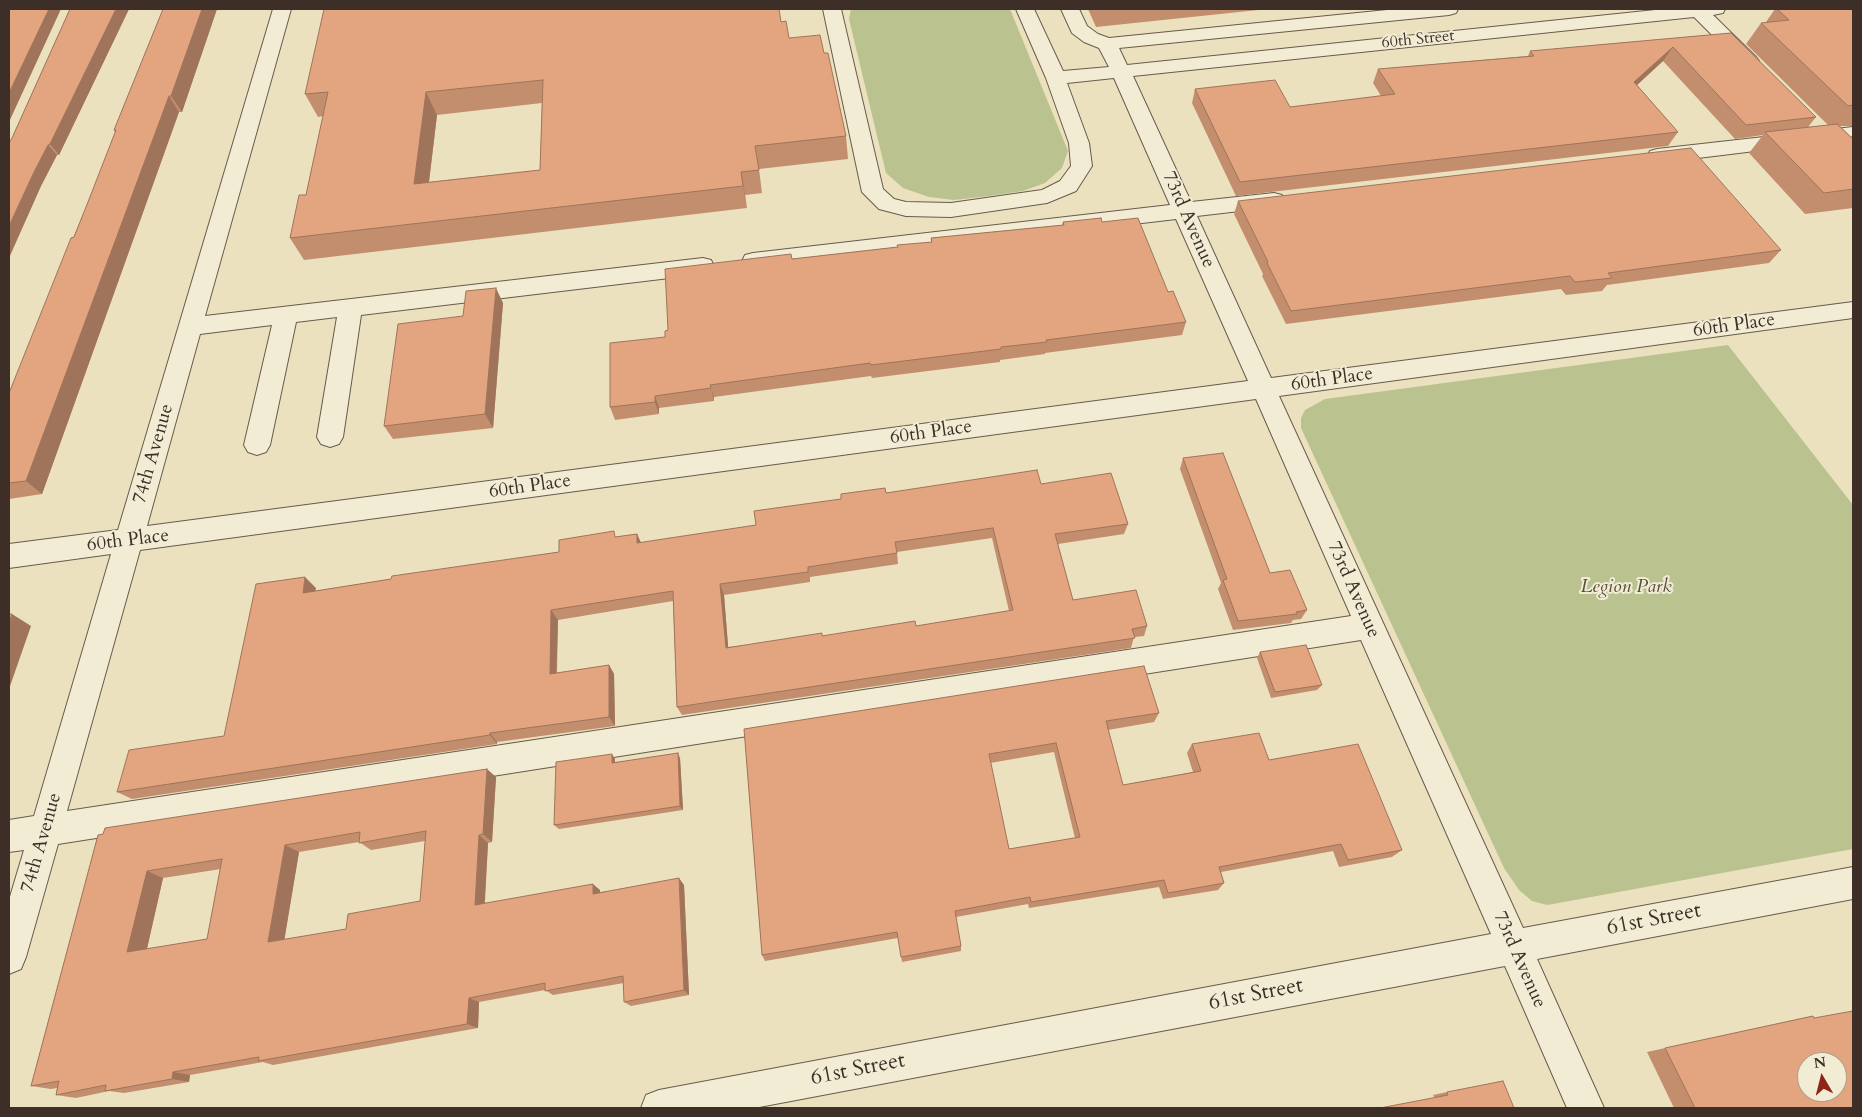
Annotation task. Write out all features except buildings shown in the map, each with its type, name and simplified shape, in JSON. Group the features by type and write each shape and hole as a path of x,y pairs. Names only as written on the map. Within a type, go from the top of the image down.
{"street":[{"name":"74th Avenue","path":"9,957 282,9"},
{"path":"832,9 873,192 886,204 906,209 951,210 1048,196 1068,186 1082,166 1079,143 1056,78 1025,9"},
{"path":"1070,9 1079,29 1091,38 1107,44 1449,9"},
{"path":"1710,9 1765,76"},
{"name":"60th Street","path":"1056,78 1670,11 1710,9"},
{"path":"1395,14 1414,40"},
{"name":"73rd Avenue","path":"1107,44 1184,211 1586,1108"},
{"path":"1805,116 1832,143"},
{"path":"1637,158 1832,143 1853,133"},
{"path":"190,326 1291,198"},
{"path":"330,437 350,308"},
{"name":"60th Place","path":"9,556 1853,310"},
{"path":"257,445 286,315"},
{"path":"9,836 1369,626"},
{"name":"61st Street","path":"660,1108 1853,883"}],"green space":[{"path":"851,9 1010,9 1068,151 1062,168 1045,183 1023,191 989,196 954,200 929,197 903,188 886,173 849,19"},
{"name":"Legion Park","path":"1728,345 1853,505 1853,849 1547,905 1532,901 1519,890 1504,868 1301,428 1301,418 1305,410 1325,399"}]}
